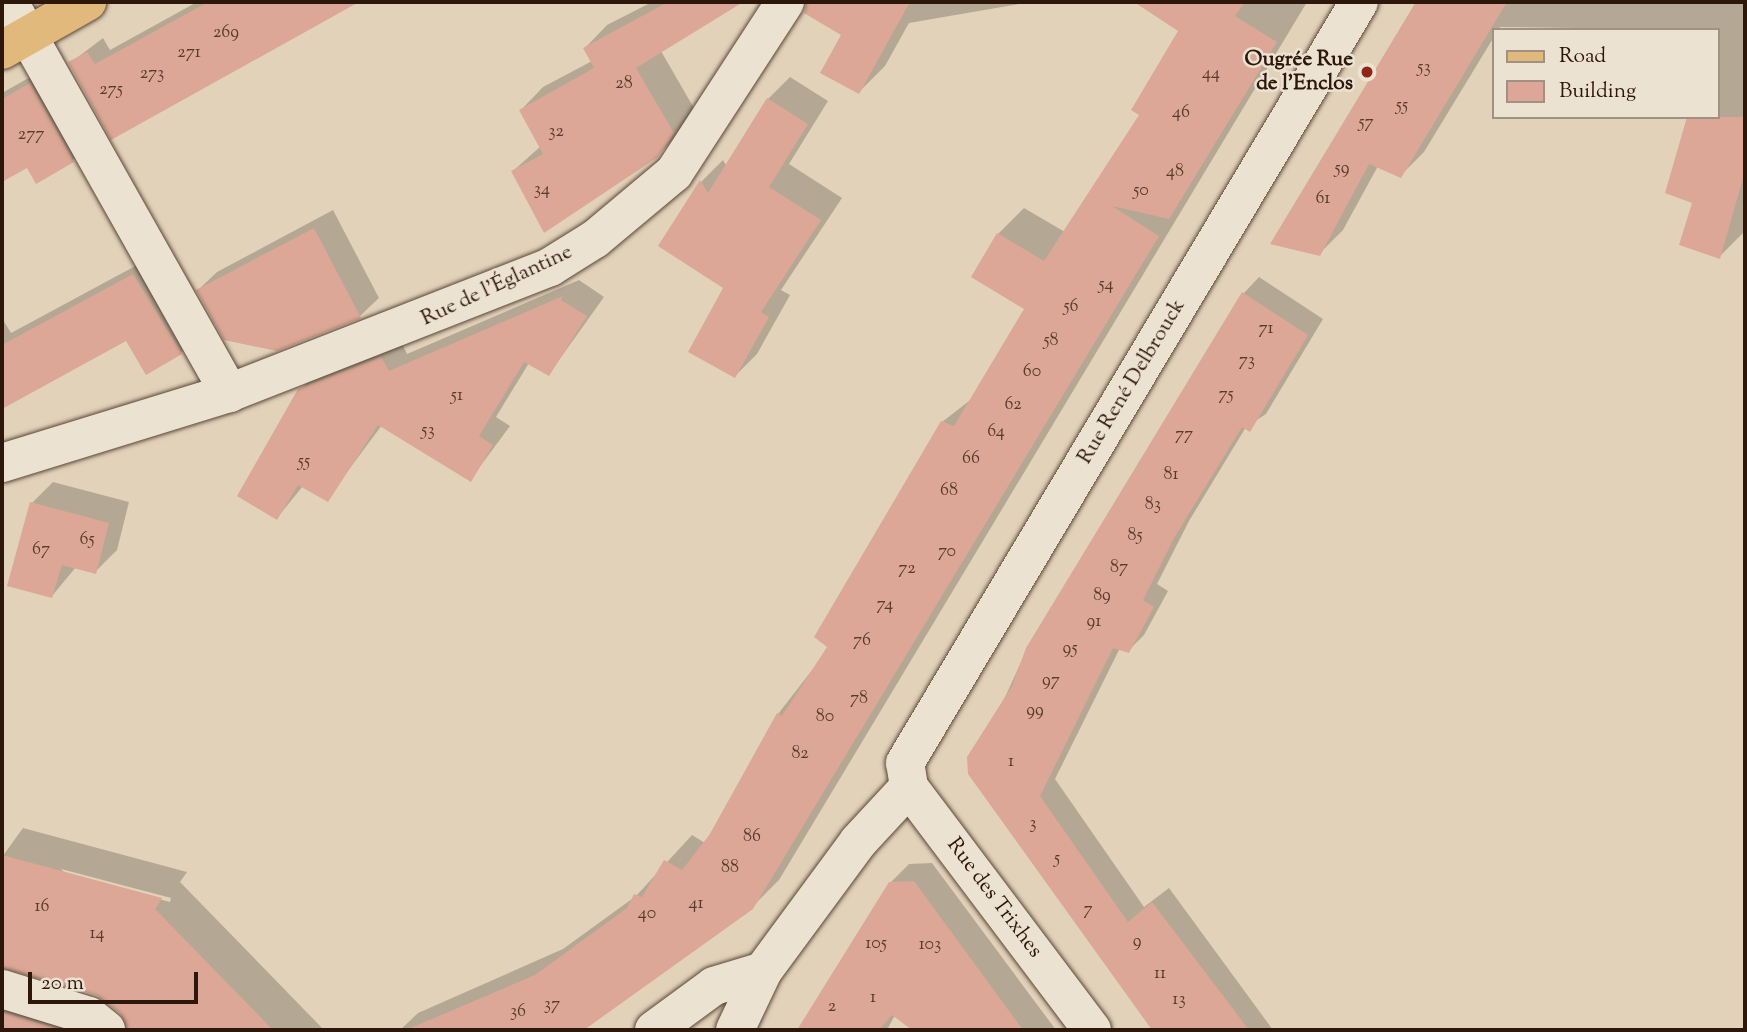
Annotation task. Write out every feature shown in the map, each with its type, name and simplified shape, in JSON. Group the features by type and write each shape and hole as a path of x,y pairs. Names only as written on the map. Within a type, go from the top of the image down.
{"main road":[{"path":"13,43 87,2"}],"street":[{"path":"9,2 13,43 229,393"},
{"name":"Rue de l'Églantine","path":"2,463 229,393 506,286 595,239 674,173 785,2"},
{"name":"Rue René Delbrouck","path":"735,1030 763,971 907,775 1359,2"},
{"name":"Rue des Trixhes","path":"907,775 1092,1030"},
{"path":"654,1030 714,986 763,971"},
{"path":"2,989 89,1016 106,1030"}],"building":[{"path":"208,2 359,2 111,140 68,62 87,52 95,64"},
{"path":"668,2 740,4 636,68 674,133 658,157 544,233 511,171 543,154 519,110 594,68 583,48"},
{"path":"807,2 910,2 859,94 820,73 841,35 804,13"},
{"path":"1134,2 1245,2 1235,16 1277,42 1169,219 1112,206 1159,236 753,909 584,1030 406,1030 535,975 627,908 634,894 642,897 664,860 682,870 710,834 777,713 782,716 827,647 814,637 941,421 954,426 1024,309 971,277 997,233 1044,261 1139,115 1131,110 1178,31"},
{"path":"1416,2 1507,2 1401,178 1369,164 1320,256 1270,244"},
{"path":"30,83 74,162 36,184 27,168 2,182 2,99"},
{"path":"767,98 808,124 769,187 821,220 761,312 769,317 735,378 688,352 723,288 658,246 700,180 708,193"},
{"path":"1745,117 1745,171 1720,259 1679,245 1692,203 1665,193 1686,119"},
{"path":"314,228 361,318 277,351 224,340 196,290"},
{"path":"133,274 182,354 146,375 126,341 2,409 2,345"},
{"path":"1242,292 1308,335 1250,432 1242,427 1174,538 1143,600 1154,607 1129,653 1113,648 1040,796 1128,922 1152,902 1249,1030 1152,1030 968,774 967,757 1012,686 1026,648"},
{"path":"563,296 561,300 587,316 549,376 524,362 479,436 493,445 471,482 378,425 328,502 298,485 277,520 237,496 298,389 381,357 389,371"},
{"path":"30,502 109,523 96,574 62,565 52,598 7,586"},
{"path":"2,855 162,898 155,909 273,1030 127,1030 120,1013 96,995 2,968"},
{"path":"914,881 1023,1030 912,1030 892,1015 879,1030 797,1030 889,882"},
{"path":"2,1012 61,1030 2,1030"}],"place":[{"name":"Ougrée Rue de l'Enclos","path":"1367,72"}]}
